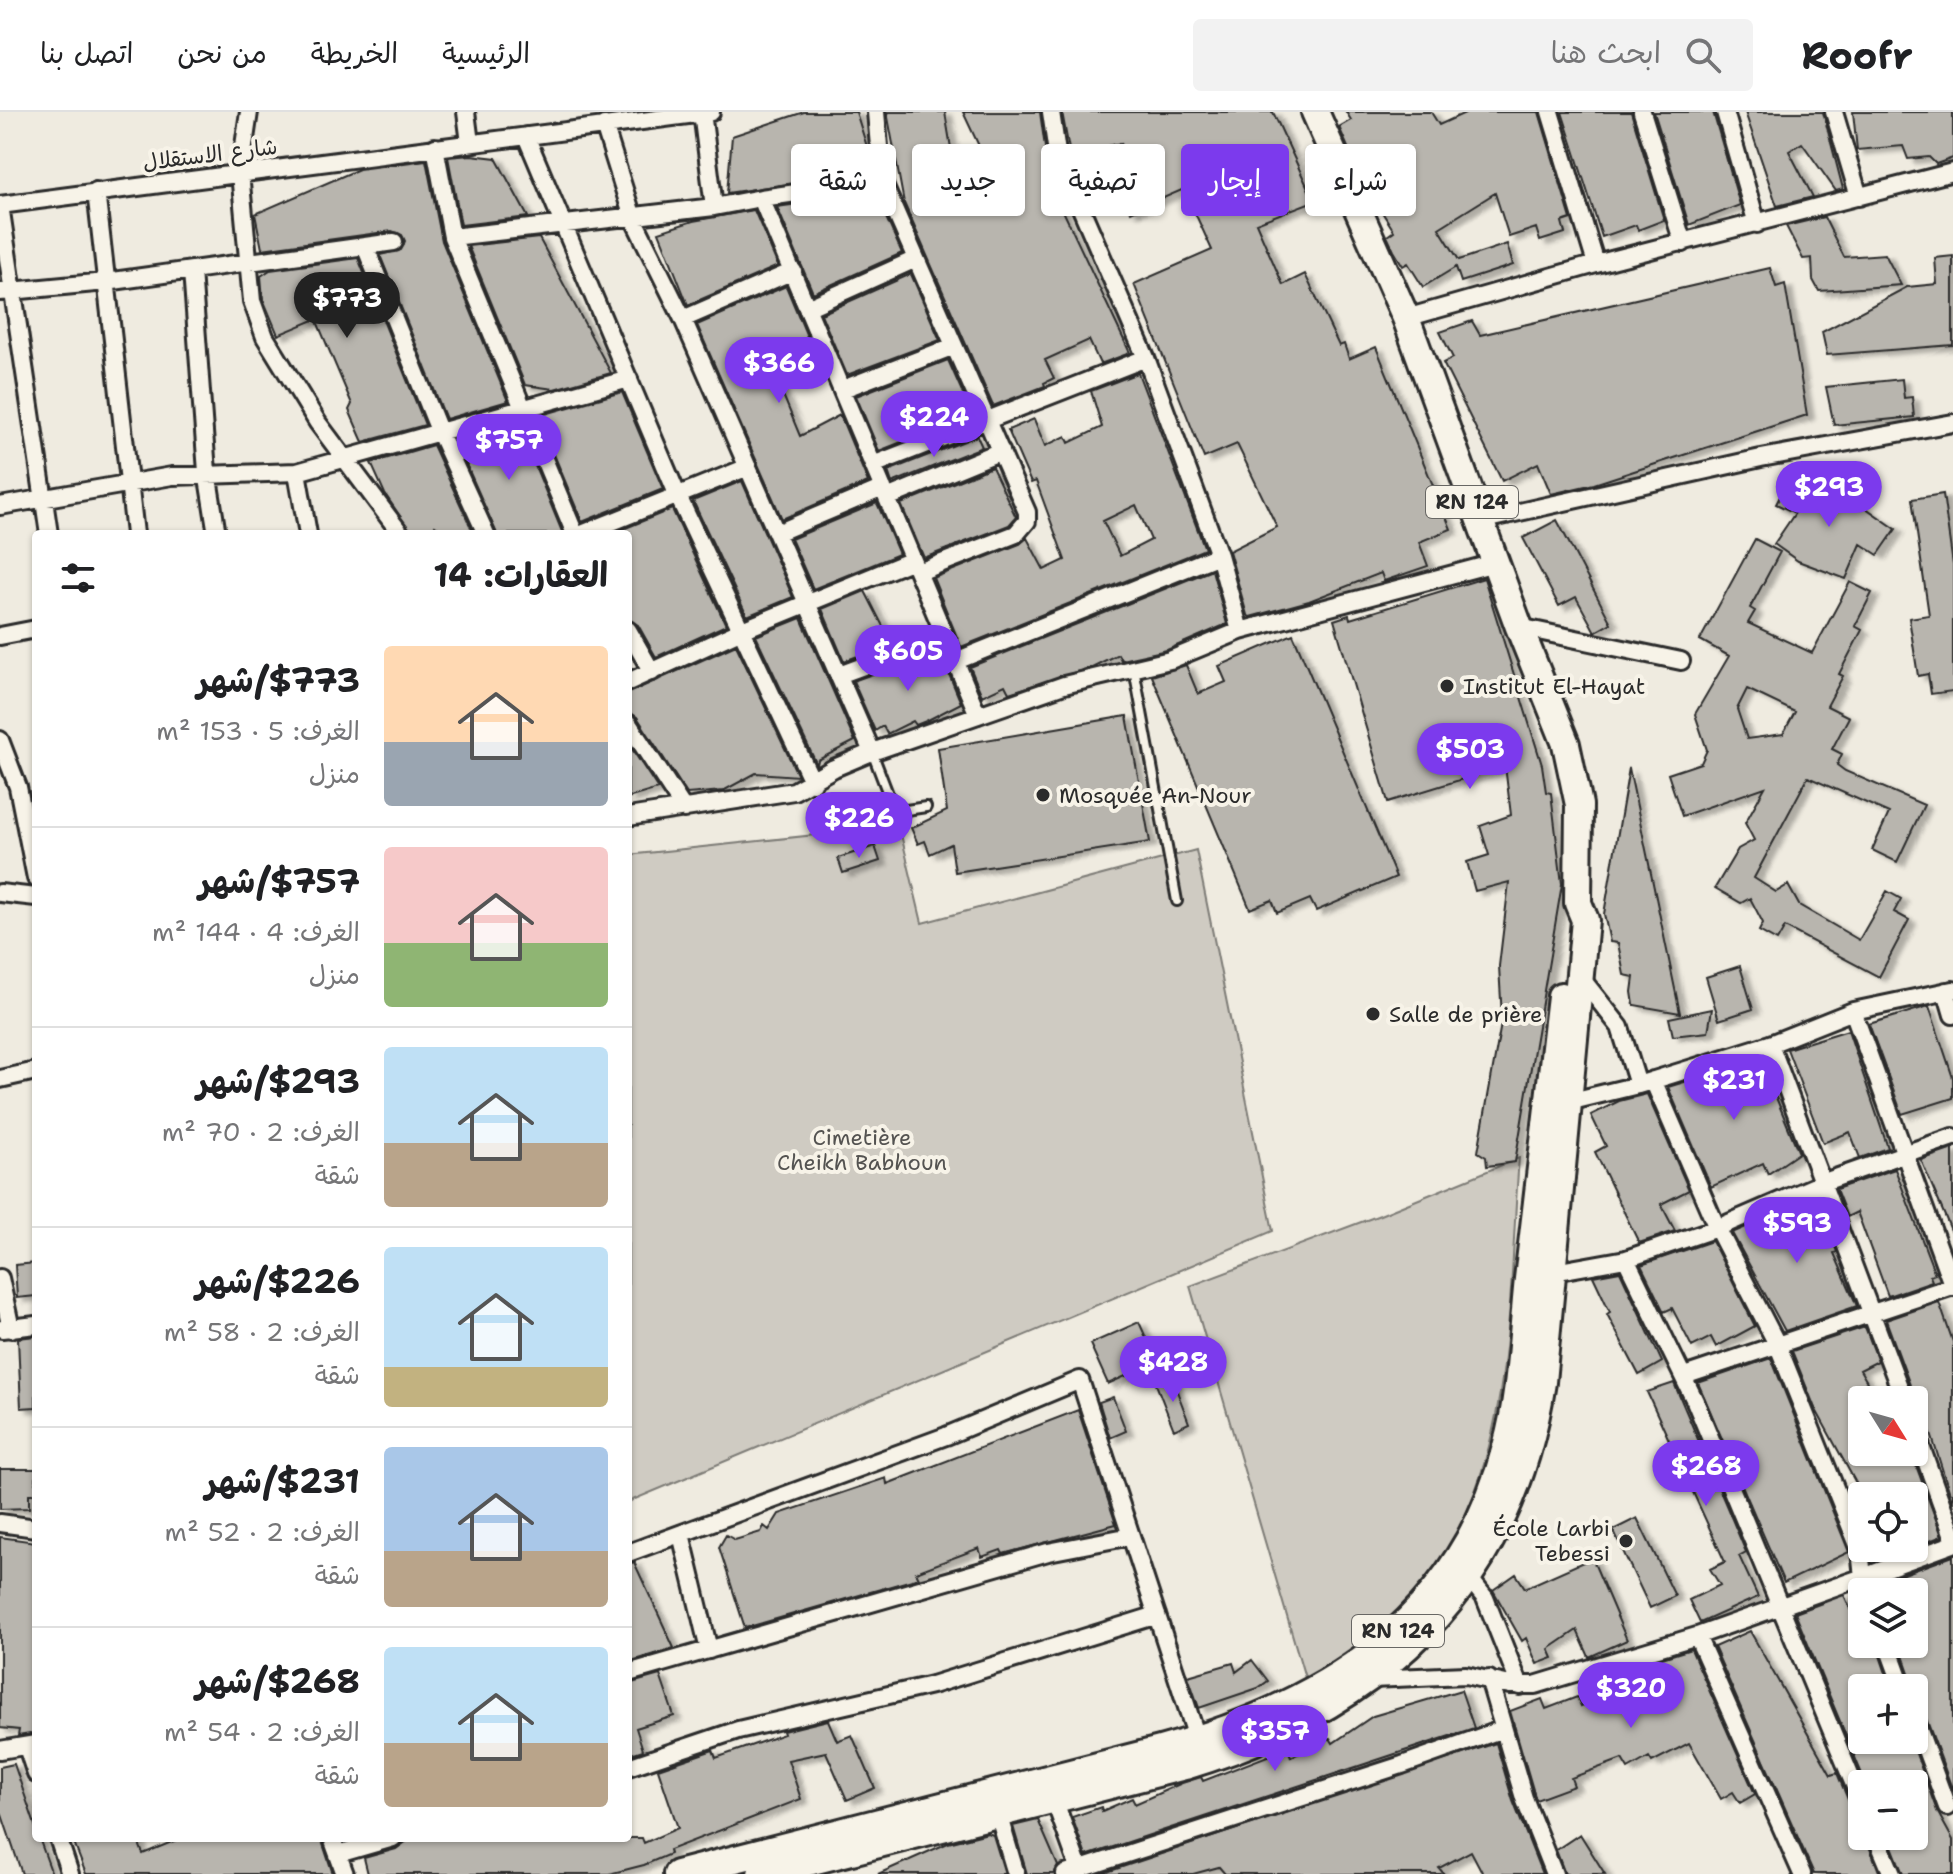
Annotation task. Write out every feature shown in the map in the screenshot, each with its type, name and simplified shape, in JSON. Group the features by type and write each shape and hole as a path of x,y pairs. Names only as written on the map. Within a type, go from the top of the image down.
{"main road":[{"name":"RN 124","path":"1315,112 1406,318 1479,521 1573,764 1579,805 1578,903 1585,920 1568,1102 1540,1276"},
{"name":"RN 124","path":"677,1874 995,1802 1297,1723 1371,1679 1417,1641 1463,1570 1506,1513 1529,1449 1542,1382 1540,1276 1570,920 1578,903"},
{"name":"RN 124","path":"761,1874 995,1802 1054,1799 1201,1749 1362,1662 1463,1570"}],"street":[{"path":"249,112 240,173 252,301 265,337 318,423 398,530"},
{"path":"466,112 470,143"},
{"path":"702,112 714,207"},
{"name":"شارع الاستقلال","path":"0,205 711,112"},
{"path":"876,112 879,144"},
{"path":"1051,112 1057,153 1146,358 1219,555 1240,631"},
{"path":"1550,112 1596,264"},
{"path":"1642,112 1683,243"},
{"path":"1725,112 1757,224"},
{"path":"1834,112 1859,197"},
{"path":"604,125 633,218 683,319 872,752"},
{"path":"526,136 677,494 813,783"},
{"path":"435,147 452,237 573,530"},
{"path":"1406,318 1596,264 1953,172"},
{"path":"96,191 135,530"},
{"path":"452,237 633,218 791,194"},
{"path":"761,198 978,715"},
{"path":"0,205 6,291 48,530"},
{"path":"632,680 807,603 1024,529 1027,512 896,213"},
{"path":"6,291 106,282 394,242"},
{"path":"365,246 440,433 484,530"},
{"path":"807,308 916,259"},
{"path":"192,271 207,472 216,530"},
{"path":"683,319 793,271"},
{"path":"843,389 954,346"},
{"path":"873,465 1146,358"},
{"path":"0,506 207,472 261,475 297,472 525,411 629,379"},
{"path":"1479,521 1761,458 1953,423"},
{"path":"777,533 1001,451"},
{"path":"592,530 748,467"},
{"path":"297,472 307,530"},
{"path":"956,661 1219,555"},
{"path":"632,816 794,791 813,783 834,768 872,752 1064,685 1170,660 1240,631 1495,563"},
{"path":"1519,627 1681,661"},
{"path":"0,636 32,630"},
{"path":"839,675 945,636"},
{"path":"632,637 652,672"},
{"path":"632,729 684,809"},
{"path":"0,740 18,787 32,858"},
{"path":"0,893 32,897"},
{"path":"1581,978 1620,1027 1778,1346 1860,1550 1865,1578"},
{"path":"1568,1102 1646,1083 1770,1044 1853,1011 1949,990 1953,1015"},
{"path":"1684,1376 1874,1315 1953,1286 1853,1011"},
{"path":"1770,1044 1899,1386"},
{"path":"0,1079 32,1072"},
{"path":"1540,1276 1626,1259 1717,1228 1824,1182 1953,1137"},
{"path":"1626,1259 1684,1376 1848,1771"},
{"path":"0,1278 6,1329 32,1326"},
{"path":"632,1552 946,1436 1080,1380 1201,1749"},
{"path":"1928,1466 1953,1536"},
{"path":"0,1523 32,1527"},
{"path":"681,1534 709,1650"},
{"path":"632,1672 1048,1552 1131,1536"},
{"path":"1879,1578 1953,1544"},
{"path":"1463,1570 1485,1598 1520,1686"},
{"path":"1371,1679 1466,1675 1520,1686 1547,1683 1697,1636 1777,1606 1848,1588"},
{"path":"632,1766 738,1730 932,1685 1157,1615"},
{"path":"1697,1636 1802,1874"},
{"path":"1489,1679 1527,1809 1554,1874"},
{"path":"1054,1799 1075,1872 1503,1729"},
{"path":"0,1750 31,1745"},
{"path":"1928,1754 1947,1807"},
{"path":"995,1802 1016,1874"},
{"path":"59,1842 70,1874"},
{"path":"345,1874 335,1846 364,1842"},
{"path":"1882,1850 1892,1874"}],"lane":[{"path":"1134,669 1177,901"},
{"path":"872,752 893,807 900,811 926,807"}],"green space":[{"name":"Cimetière Cheikh Babhoun","path":"899,826 922,923 1196,850 1273,1231 632,1500 632,855"},
{"path":"1519,1158 1503,1375 1479,1482 1458,1531 1417,1593 1373,1637 1308,1688 1190,1286 1380,1215"}],"building":[{"path":"804,112 856,112 866,144 791,144 791,184 727,193 732,136"},
{"path":"887,112 945,112 950,144 912,144 912,216 1025,216 1025,144 978,144 963,112 1040,112 1045,144 1041,144 1041,216 1066,216 1130,353 1100,364 1089,340 1045,360 1054,378 1044,383 1045,386 993,406 904,203 896,144 893,144"},
{"path":"1062,112 1273,112 1288,144 1181,144 1181,190 1165,197 1165,144 1068,144"},
{"path":"1346,112 1431,112 1439,125 1467,112 1539,112 1571,219 1562,222 1565,233 1540,241 1536,228 1509,237 1495,193 1439,228 1459,260 1507,244 1513,265 1461,282 1456,267 1423,287 1408,263 1403,266 1394,251 1387,236 1394,231 1385,216 1416,216 1416,144 1346,144 1339,127 1351,120"},
{"path":"1562,112 1631,112 1664,220 1638,230 1636,225 1602,237"},
{"path":"1654,112 1713,112 1740,205 1689,225"},
{"path":"1745,112 1823,112 1843,189 1836,191 1802,143 1789,151 1813,197 1777,206"},
{"path":"1853,112 1953,112 1953,158 1936,164 1929,157 1908,159 1903,146 1857,150"},
{"path":"1289,147 1305,181 1305,204 1289,210"},
{"path":"471,155 496,158 528,217 461,225 448,157"},
{"path":"426,160 442,241 508,401 446,419 380,255 401,250 405,241 402,235 392,231 262,249 255,214 359,169"},
{"path":"791,205 791,216 885,216 902,253 813,293 777,207"},
{"path":"754,210 778,266 688,305 659,232 693,221"},
{"path":"1196,216 1274,216 1256,223 1283,285 1305,274 1339,346 1344,344 1349,359 1376,347 1451,529 1419,542 1428,566 1384,581 1381,573 1309,601 1250,617 1247,615 1229,551 1277,527 1237,444 1204,458 1134,284 1212,250"},
{"path":"1824,217 1844,257 1885,254 1901,285 1819,291 1813,280 1812,258 1803,259 1786,226"},
{"path":"539,238 611,373 554,389 525,385 468,246"},
{"path":"1953,256 1953,345 1827,355 1822,332 1907,287 1937,284 1935,258"},
{"path":"358,258 425,425 363,442 349,410 352,404 316,319 278,335 263,299 261,276 270,270"},
{"path":"1770,268 1776,287 1785,284 1807,415 1594,484 1551,494 1538,463 1502,481 1443,363 1453,358 1440,332 1472,321 1480,335"},
{"path":"911,274 940,340 847,375 821,314"},
{"path":"786,286 811,346 771,366 800,436 840,415 868,482 782,519 697,325"},
{"path":"948,360 972,414 879,451 856,396"},
{"path":"1138,373 1205,549 961,647 933,578 1020,544 1027,538 1044,570 1065,560 1036,481 1031,483 1008,430 1034,419 1045,446 1066,436 1069,443 1102,427 1091,391","holes":["1136,505 1151,540 1120,556 1103,521"]},
{"path":"1902,379 1904,398 1912,397 1914,417 1834,425 1826,387"},
{"path":"622,392 663,489 582,522 538,416"},
{"path":"517,422 561,530 495,530 455,439"},
{"path":"977,436 982,447 892,483 888,471"},
{"path":"433,445 472,530 441,530 435,526 432,530 409,530 385,494 371,463"},
{"path":"992,467 1016,517 1009,525 924,558 901,504"},
{"path":"1789,479 1834,502 1840,490 1860,500 1859,503 1896,529 1878,555 1861,544 1846,579 1798,561 1774,544 1795,513 1776,504"},
{"path":"742,481 793,597 747,616 693,501"},
{"path":"1943,494 1953,565 1953,691 1931,694 1928,674 1918,676 1909,618 1929,615 1912,499"},
{"path":"877,503 899,554 813,589 791,539"},
{"path":"672,509 726,625 656,657 638,625 632,621 632,530 621,530"},
{"path":"1557,520 1611,623 1595,632 1576,597 1559,606 1523,538"},
{"path":"1755,539 1780,552 1750,608 1755,611 1748,623 1812,653 1850,582 1872,593 1855,626 1862,630 1839,674 1843,676 1827,706 1849,717 1832,749 1842,754 1837,765 1845,771 1924,805 1897,862 1872,850 1889,813 1808,777 1754,878 1776,892 1788,885 1799,905 1859,940 1887,891 1901,899 1894,912 1909,920 1879,977 1785,927 1777,941 1759,931 1763,923 1750,898 1741,903 1715,888 1738,849 1754,840 1745,823 1765,787 1682,816 1668,774 1701,763 1707,750 1695,714 1729,656 1700,640","holes":["1747,689 1795,712 1783,734 1747,739 1737,709"]},
{"path":"1212,570 1227,624 1167,650 1121,660 1118,654 1092,667 1009,693 1005,685 982,696 970,667"},
{"path":"1484,578 1542,765 1546,792 1551,793 1562,884 1515,1162 1487,1166 1486,1157 1478,1152 1502,1018 1499,966 1509,882 1475,891 1467,862 1489,855 1480,826 1511,815 1505,766 1388,802 1334,620 1349,615 1350,619"},
{"path":"865,591 892,644 844,661 822,609"},
{"path":"801,618 855,741 818,760 817,765 756,636"},
{"path":"1293,634 1396,877 1316,911 1310,899 1277,913 1272,900 1250,909 1152,676 1186,665 1198,694 1226,682 1219,666"},
{"path":"736,645 798,776 756,773 723,791 687,794 637,717 632,714 632,691"},
{"path":"939,650 961,703 916,725 913,721 887,734 883,726 875,731 853,681"},
{"name":"Mosquée An-Nour","path":"1127,716 1150,842 955,872 951,844 930,854 925,841 918,844 911,828 947,811 938,748"},
{"path":"632,749 658,789 632,797"},
{"path":"1629,768 1680,1013 1634,1005 1634,977 1624,975 1618,943 1610,942 1604,914"},
{"path":"875,846 880,861 843,873 838,858"},
{"path":"1740,966 1753,1009 1719,1020 1706,977"},
{"path":"1929,1006 1953,1078 1953,1098 1902,1114 1869,1024"},
{"path":"1712,1009 1708,1032 1673,1036 1669,1018"},
{"path":"1848,1030 1888,1148 1860,1158 1850,1132 1823,1143 1787,1049"},
{"path":"1760,1059 1799,1153 1768,1174 1763,1163 1711,1187 1668,1087"},
{"path":"1647,1094 1689,1190 1661,1204 1675,1231 1639,1243 1595,1152 1606,1146 1591,1115 1619,1101"},
{"path":"1953,1149 1953,1235 1921,1160"},
{"path":"1895,1169 1935,1274 1930,1276 1932,1281 1888,1296 1857,1212 1847,1217 1836,1189"},
{"path":"1816,1197 1837,1252 1834,1253 1857,1306 1785,1331 1732,1233"},
{"path":"1712,1241 1755,1326 1716,1347 1711,1337 1692,1347 1672,1308 1664,1312 1641,1265"},
{"path":"32,1263 32,1296 17,1298 15,1265"},
{"path":"1620,1271 1662,1362 1639,1375 1607,1314 1610,1312 1593,1276"},
{"path":"1939,1302 1953,1342 1953,1503 1928,1425 1928,1386 1910,1386 1886,1320"},
{"path":"1139,1322 1157,1362 1108,1384 1090,1344"},
{"path":"1865,1327 1878,1361 1860,1370 1867,1382 1863,1386 1848,1386 1848,1466 1916,1466 1922,1482 1855,1482 1815,1408 1792,1351"},
{"path":"32,1336 32,1407 21,1408 18,1338"},
{"path":"1771,1358 1848,1552 1784,1583 1698,1383"},
{"path":"1172,1378 1189,1423 1174,1430 1156,1384"},
{"path":"1674,1383 1746,1552 1739,1556 1758,1597 1700,1623 1689,1600 1720,1585 1710,1569 1725,1562 1647,1392"},
{"path":"1113,1397 1126,1431 1110,1438 1099,1402"},
{"path":"1078,1410 1116,1524 1003,1554 1001,1550 982,1557 979,1548 916,1572 919,1578 745,1628 719,1547 726,1535 735,1540 761,1532 764,1526 769,1530 779,1514 886,1478 887,1484"},
{"path":"0,1469 32,1469 29,1508 0,1509"},
{"path":"1928,1498 1942,1536 1928,1542"},
{"path":"1637,1518 1675,1596 1650,1608 1613,1530"},
{"path":"0,1537 32,1541 32,1734 18,1736 19,1730 0,1728"},
{"path":"1953,1556 1953,1791 1928,1724 1928,1674 1910,1674 1904,1658 1928,1658 1928,1578 1893,1578"},
{"path":"1592,1558 1627,1640 1589,1657 1577,1630 1549,1649 1553,1658 1537,1664 1526,1638 1522,1641 1493,1590 1516,1574 1525,1588"},
{"path":"632,1563 674,1648 632,1661"},
{"path":"1844,1595 1848,1604 1848,1658 1881,1658 1886,1674 1848,1674 1848,1741 1795,1613"},
{"path":"1750,1631 1831,1775 1837,1773 1848,1799 1848,1850 1871,1850 1880,1874 1814,1874 1714,1647"},
{"path":"1691,1649 1755,1794 1740,1803 1733,1792 1721,1799 1689,1743 1652,1762 1649,1757 1628,1769 1622,1759 1571,1778 1574,1786 1536,1800 1510,1711 1542,1699 1546,1709 1577,1697 1581,1706 1664,1662 1662,1658"},
{"path":"1252,1660 1268,1681 1258,1688 1199,1708 1188,1676 1233,1663 1236,1672"},
{"path":"660,1675 674,1716 636,1728 643,1750 632,1754 632,1683"},
{"path":"1461,1690 1474,1728 1086,1856 1072,1817 1101,1807 1102,1811 1132,1798 1135,1804 1182,1783 1201,1777 1203,1781 1288,1748 1291,1757 1330,1738 1333,1743 1373,1716"},
{"path":"828,1720 837,1741 852,1735 875,1788 847,1800 826,1752 788,1760 801,1799 669,1850 670,1854 644,1865 609,1874 368,1874 364,1858 396,1849 406,1842 632,1842 632,1838 642,1838 644,1843 678,1828 658,1769 713,1750 716,1758 784,1734 783,1731"},
{"path":"1496,1743 1513,1801 1542,1874 1483,1874 1471,1851 1439,1868 1444,1874 1225,1874 1219,1867 1193,1874 1101,1874"},
{"path":"1854,1754 1916,1754 1922,1770 1860,1770"},
{"path":"14,1764 32,1816 32,1842 40,1842 52,1874 22,1874 0,1809 0,1767"},
{"path":"1928,1786 1953,1840 1953,1874 1903,1874 1894,1850 1928,1850"},
{"path":"1038,1820 1058,1866 1054,1874 1027,1874 1013,1826"},
{"path":"988,1833 993,1835 1005,1874 878,1874 948,1843"},
{"path":"1580,1834 1605,1874 1565,1874 1556,1850"},
{"path":"74,1842 138,1842 143,1854 172,1842 322,1842 333,1874 86,1874"}],"place":[{"name":"Institut El-Hayat","path":"1447,686"},
{"name":"Mosquée An-Nour","path":"1043,795"},
{"name":"Salle de prière","path":"1373,1014"},
{"name":"École Larbi Tebessi","path":"1626,1541"}]}
